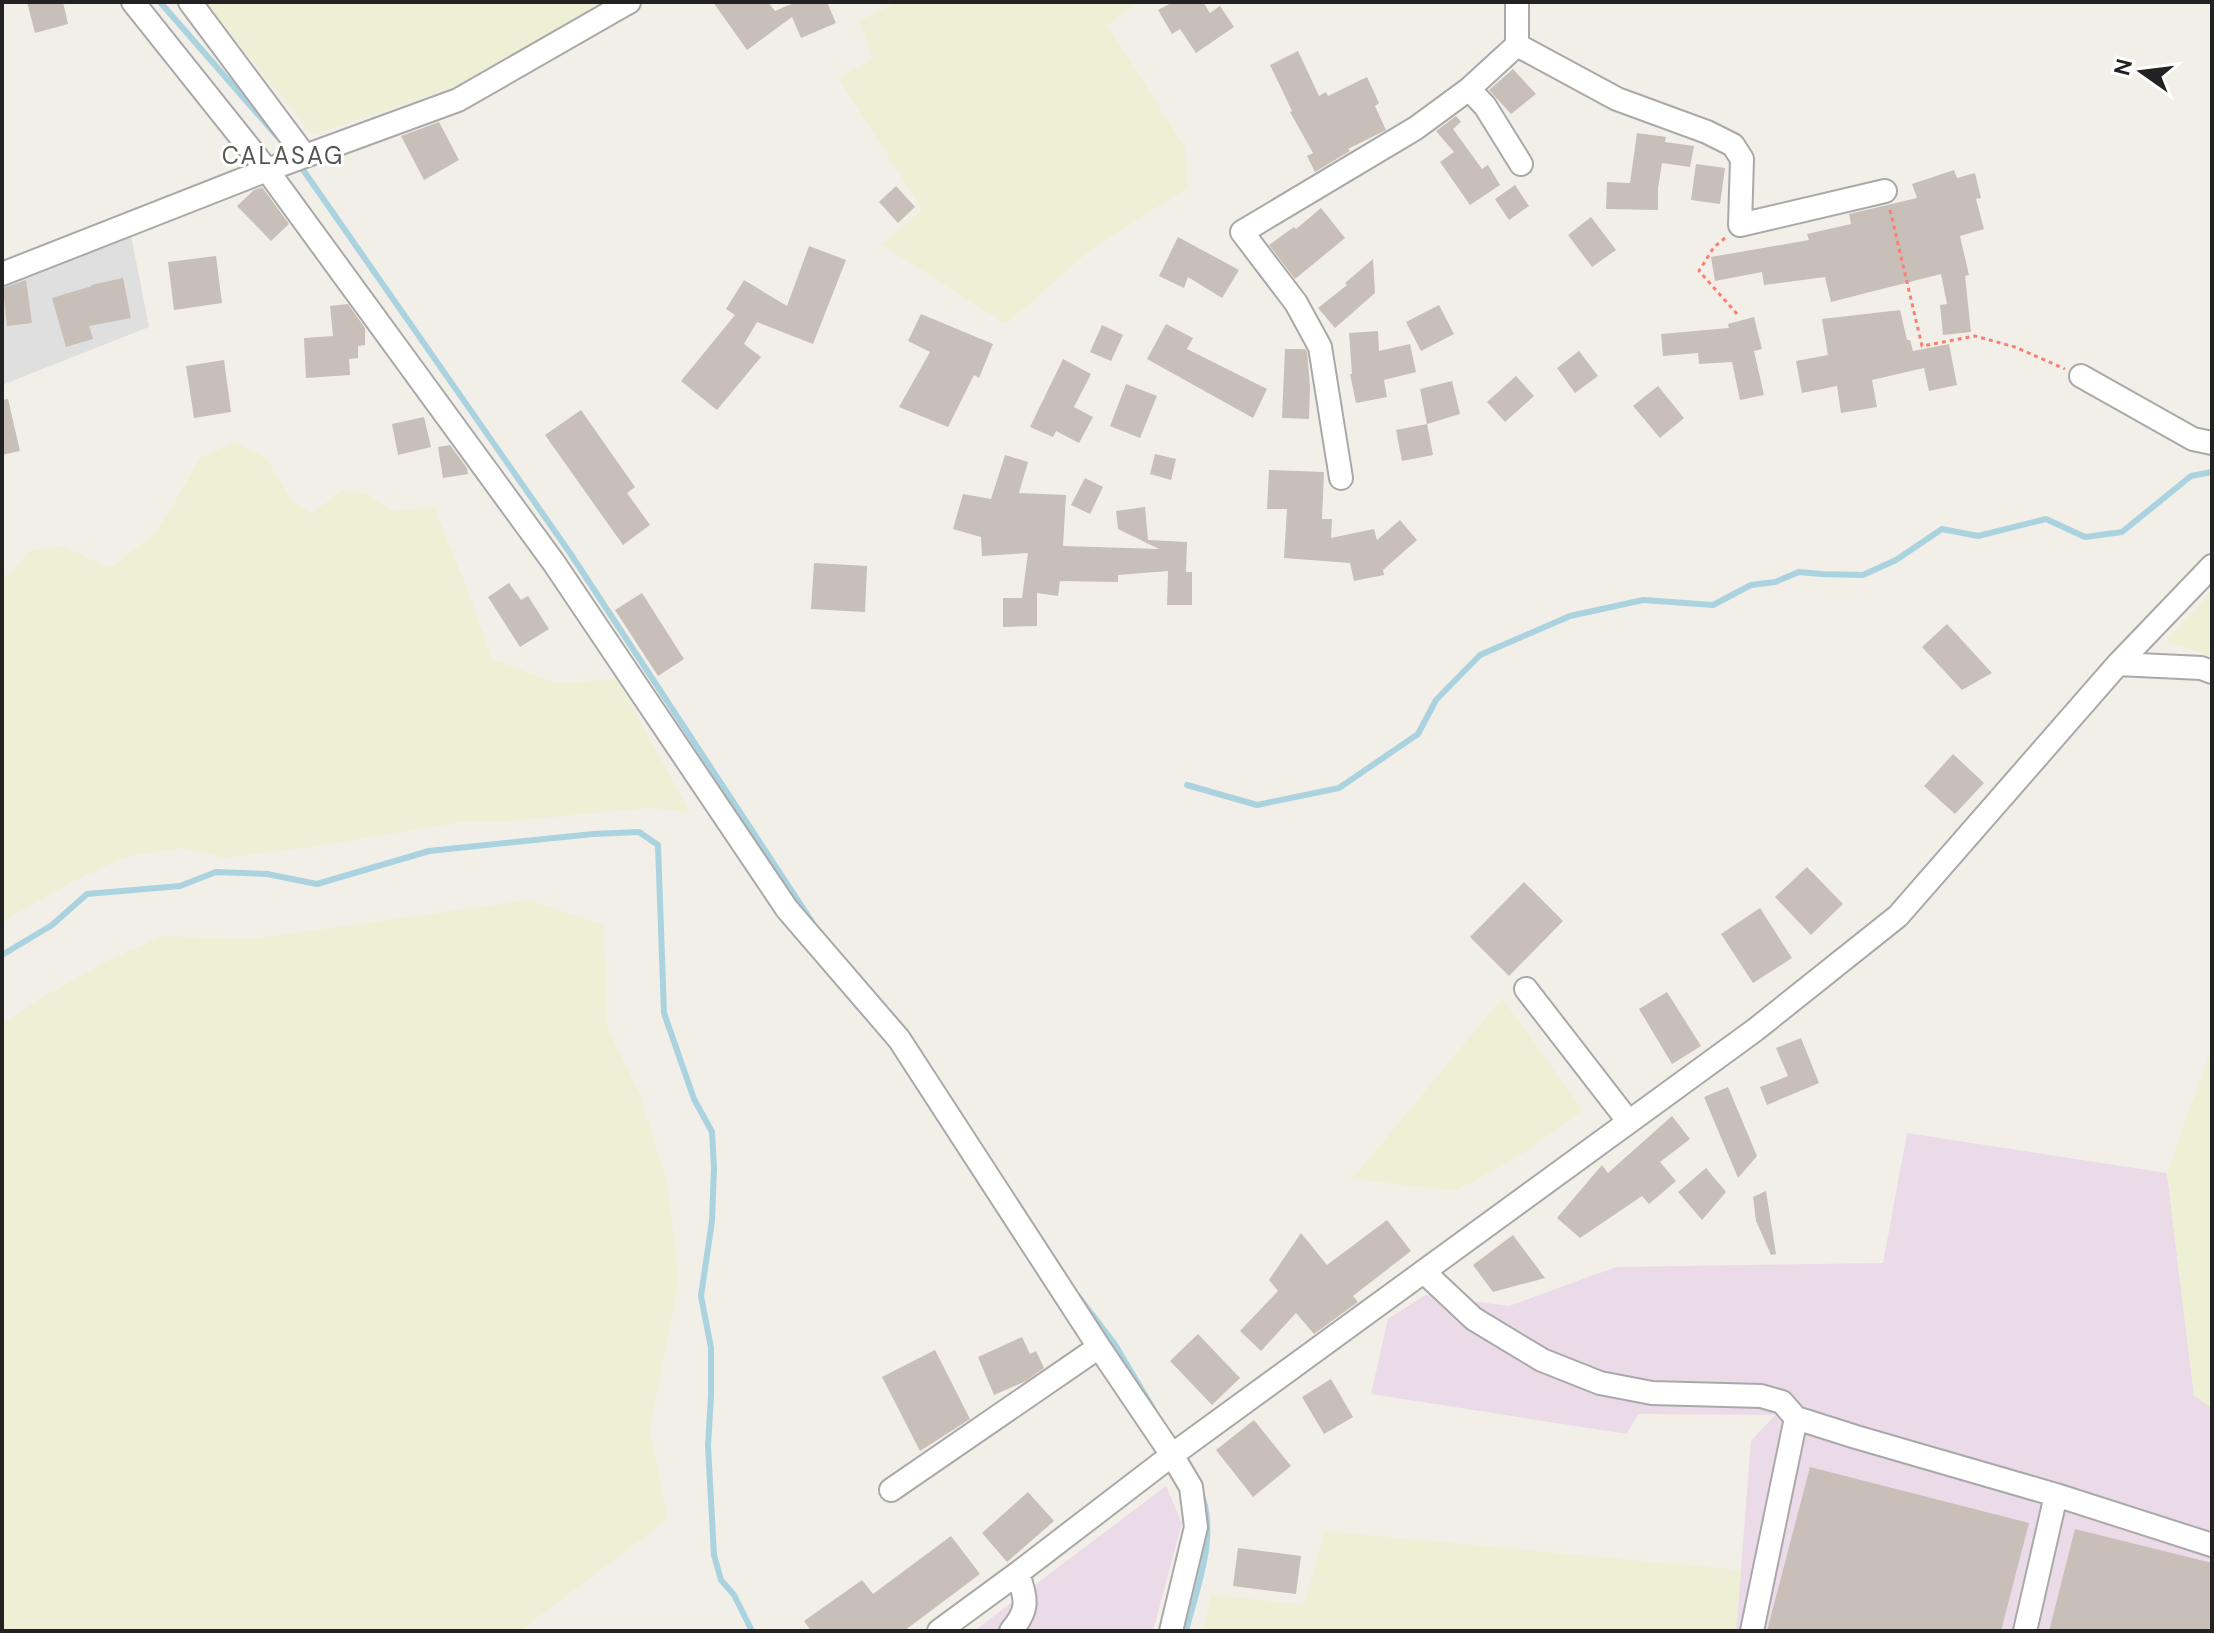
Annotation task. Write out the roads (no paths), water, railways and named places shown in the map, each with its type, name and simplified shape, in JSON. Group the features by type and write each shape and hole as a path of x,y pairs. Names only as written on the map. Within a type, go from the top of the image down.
{"street":[{"path":"133,2 267,170 554,563 787,909 899,1039 1172,1455 1191,1487 1196,1527 1171,1631"},
{"path":"190,2 305,156"},
{"path":"2,274 267,170 458,100 629,2"},
{"path":"1341,478 1320,347 1296,303 1242,232 1416,128 1469,89 1517,45 1517,2"},
{"path":"1517,45 1617,99 1707,132 1733,145 1742,159 1740,225 1885,191"},
{"path":"1469,89 1485,106 1521,164"},
{"path":"2081,376 2193,439 2212,443"},
{"path":"939,1631 1172,1455 1755,1030 1898,916 2118,664 2212,566"},
{"path":"2118,664 2201,668 2212,672"},
{"path":"1526,989 1629,1122"},
{"path":"1424,1272 1474,1319 1542,1360 1600,1383 1652,1393 1761,1396 1782,1402 1796,1418 2212,1545"},
{"path":"891,1490 1099,1347"},
{"path":"1752,1631 1796,1418"},
{"path":"2025,1631 2056,1495"},
{"path":"1011,1631 1023,1615 1026,1601 1018,1573"}],"waterway":[{"path":"160,2 276,135"},
{"path":"299,164 570,553 812,922"},
{"path":"1187,785 1257,805 1339,788 1418,734 1436,700 1480,655 1570,616 1643,600 1713,605 1751,585 1775,582 1799,572 1863,575 1896,560 1942,529 1978,536 2046,519 2085,537 2122,532 2191,476 2212,472"},
{"path":"2,955 52,925 87,894 180,886 216,872 267,874 317,884 429,851 639,832 658,845 664,1013 694,1099 712,1132 712,1221 701,1296 711,1348 708,1446 714,1555 721,1580 734,1595 752,1631"},
{"path":"1078,1296 1114,1343 1154,1410"},
{"path":"1186,1631 1207,1542 1205,1507 1200,1490"}],"district":[{"name":"CALASAG","path":"283,155"}]}
